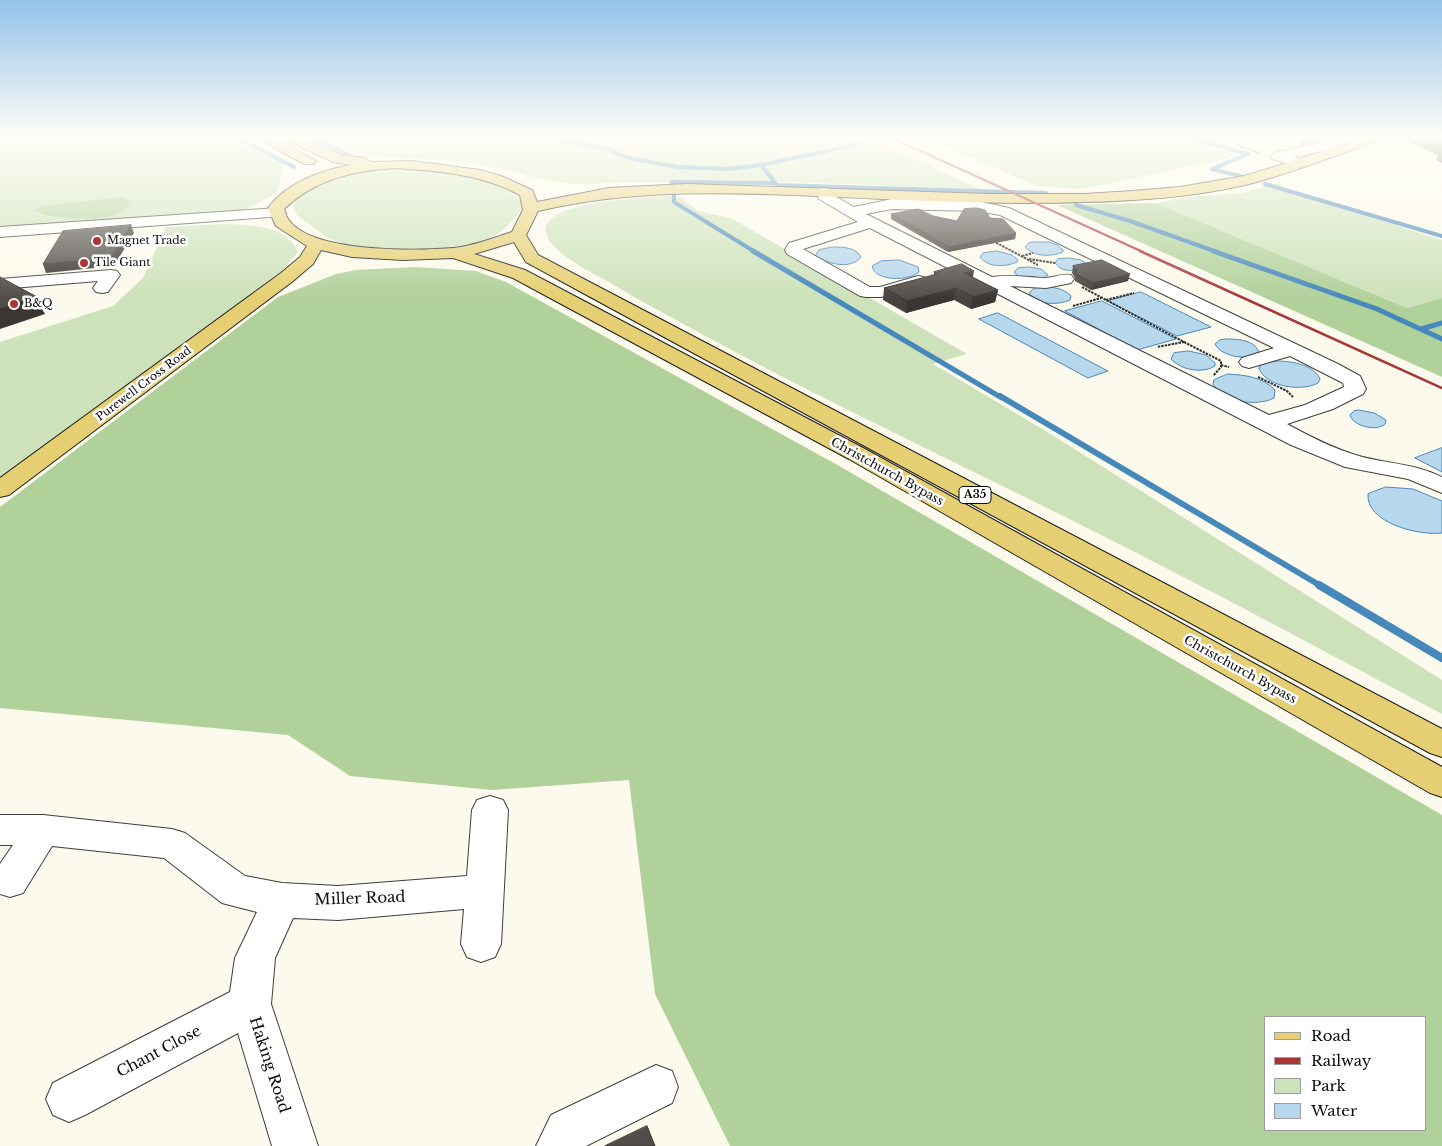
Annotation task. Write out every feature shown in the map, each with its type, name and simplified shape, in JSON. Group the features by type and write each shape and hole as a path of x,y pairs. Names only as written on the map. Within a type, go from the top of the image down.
{"main road":[{"path":"294,192 285,198 276,208 282,223 316,244 352,252 426,255 454,253 484,247 518,235 531,208 526,192"},
{"path":"587,192 607,192"},
{"path":"838,192 1002,198 1102,197 1163,192"},
{"path":"531,208 596,193"},
{"name":"Christchurch Bypass","path":"518,235 532,258 1442,744"},
{"name":"Purewell Cross Road","path":"0,490 287,278 307,260 316,244"},
{"name":"Christchurch Bypass","path":"454,253 519,274 831,440 1442,783"},
{"name":"Purewell Cross Road","path":"287,278 326,266 385,254"}],"street":[{"path":"824,192 824,196 833,203 872,223 945,273 990,283 1299,440 1353,462 1415,473 1442,486"},
{"path":"851,212 892,204 977,206 1004,210 1353,380 1356,389 1348,394 1282,421 1266,422"},
{"path":"2,234 278,213"},
{"path":"872,223 795,246 793,250 866,292 882,292 945,273"},
{"path":"0,284 111,275 102,288"},
{"path":"990,283 1005,280 1046,283 1065,279"},
{"path":"1246,368 1292,349"},
{"path":"481,944 490,810"},
{"name":"Miller Road","path":"0,830 43,830 172,844 236,891 282,900 338,903 485,891"},
{"path":"10,882 43,830"},
{"name":"Haking Road","path":"282,900 255,958 250,1004 295,1146"},
{"name":"Chant Close","path":"69,1099 250,1004"},
{"path":"559,1146 567,1131 656,1087"}],"path":[{"path":"992,240 999,239"},
{"path":"1021,256 1033,253"},
{"path":"1026,259 1055,263"},
{"path":"1184,342 1221,361 1221,365"},
{"path":"1194,386 1212,376 1221,365"},
{"path":"1221,365 1246,368 1314,408"}],"green space":[{"path":"0,192 276,192 240,211 0,228"},
{"path":"306,192 510,192 523,202 523,208 496,235 478,242 438,248 393,249 353,246 330,239 295,212 294,201"},
{"path":"1294,192 1442,240 1442,298 1407,308 1155,203 1189,197 1242,193"},
{"path":"667,196 681,197 698,211 731,218 967,354 933,364 1049,433 1442,680 1442,714 1160,565 857,415 737,353 579,265 551,243 547,235 546,231 549,221 560,213 577,207 619,200"},
{"path":"121,197 129,200 129,204 121,212 99,218 63,218 35,211 42,206"},
{"path":"1155,203 1407,308 1442,298 1442,377 1057,205"},
{"path":"223,224 255,226 276,231 285,236 298,252 277,277 0,477 0,342 113,306 143,278 166,227"},
{"path":"415,267 476,271 506,282 841,467 1442,815 1442,1146 730,1146 655,994 629,780 492,790 350,776 288,735 0,708 0,507 278,297 336,274 356,270"}],"water":[{"path":"1049,242 1057,245 1063,252 1053,255 1033,253 1025,247 1029,243"},
{"path":"832,247 853,249 861,257 857,261 845,265 826,261 815,256 819,250"},
{"path":"997,251 1012,255 1018,260 1013,264 997,266 983,261 980,257 983,253"},
{"path":"1058,259 1081,260 1088,265 1079,269 1066,270 1055,263"},
{"path":"899,260 918,267 919,272 908,277 893,278 879,275 872,266 881,261"},
{"path":"1018,268 1041,269 1048,275 1042,279 1019,277 1014,272"},
{"path":"1039,287 1060,289 1071,296 1070,300 1060,303 1048,303 1038,300 1029,293"},
{"path":"1141,292 1211,327 1177,336 1108,301"},
{"path":"1102,301 1176,339 1137,350 1065,311"},
{"path":"998,313 1108,371 1088,378 979,319"},
{"path":"1226,339 1250,343 1254,345 1259,353 1249,357 1229,355 1215,344 1220,340"},
{"path":"1189,351 1206,355 1215,363 1215,366 1204,370 1192,370 1180,366 1171,359 1174,353"},
{"path":"1276,361 1301,364 1312,370 1320,379 1318,383 1303,387 1285,386 1268,380 1259,368 1261,364"},
{"path":"1228,374 1247,376 1265,382 1275,390 1274,398 1267,401 1250,402 1232,399 1224,395 1213,384 1214,380"},
{"path":"1354,411 1374,413 1386,420 1385,424 1376,428 1360,425 1350,415"},
{"path":"1442,448 1442,472 1415,458"},
{"path":"1386,487 1413,489 1442,501 1442,533 1408,530 1384,520 1375,513 1369,504 1368,494"}],"building":[{"path":"977,208 985,210 990,218 1003,219 1016,233 949,247 891,214 918,209 933,216 957,221 964,209"},
{"path":"131,225 111,258 43,264 63,231"},
{"path":"1102,260 1130,274 1093,283 1076,274 1077,271 1073,266"},
{"path":"962,264 974,271 964,273 998,290 973,297 956,288 907,301 884,288 937,274 934,272"},
{"path":"0,277 37,297 0,309"},
{"path":"647,1126 655,1146 605,1146"}],"waterway":[{"path":"1029,192 1046,193"},
{"path":"1294,192 1442,236"},
{"path":"674,195 674,202 755,252"},
{"path":"1076,205 1130,221 1217,252"},
{"path":"753,251 1002,398"},
{"path":"1213,251 1377,309 1442,339"},
{"path":"1421,329 1442,323"},
{"path":"1000,396 1321,586"},
{"path":"1319,585 1442,658"}],"railway":[{"path":"1012,192 1143,252"},
{"path":"1140,251 1442,388"}],"place":[{"name":"Magnet Trade","path":"97,241"},
{"name":"Tile Giant","path":"84,263"},
{"name":"B&Q","path":"14,304"}]}
